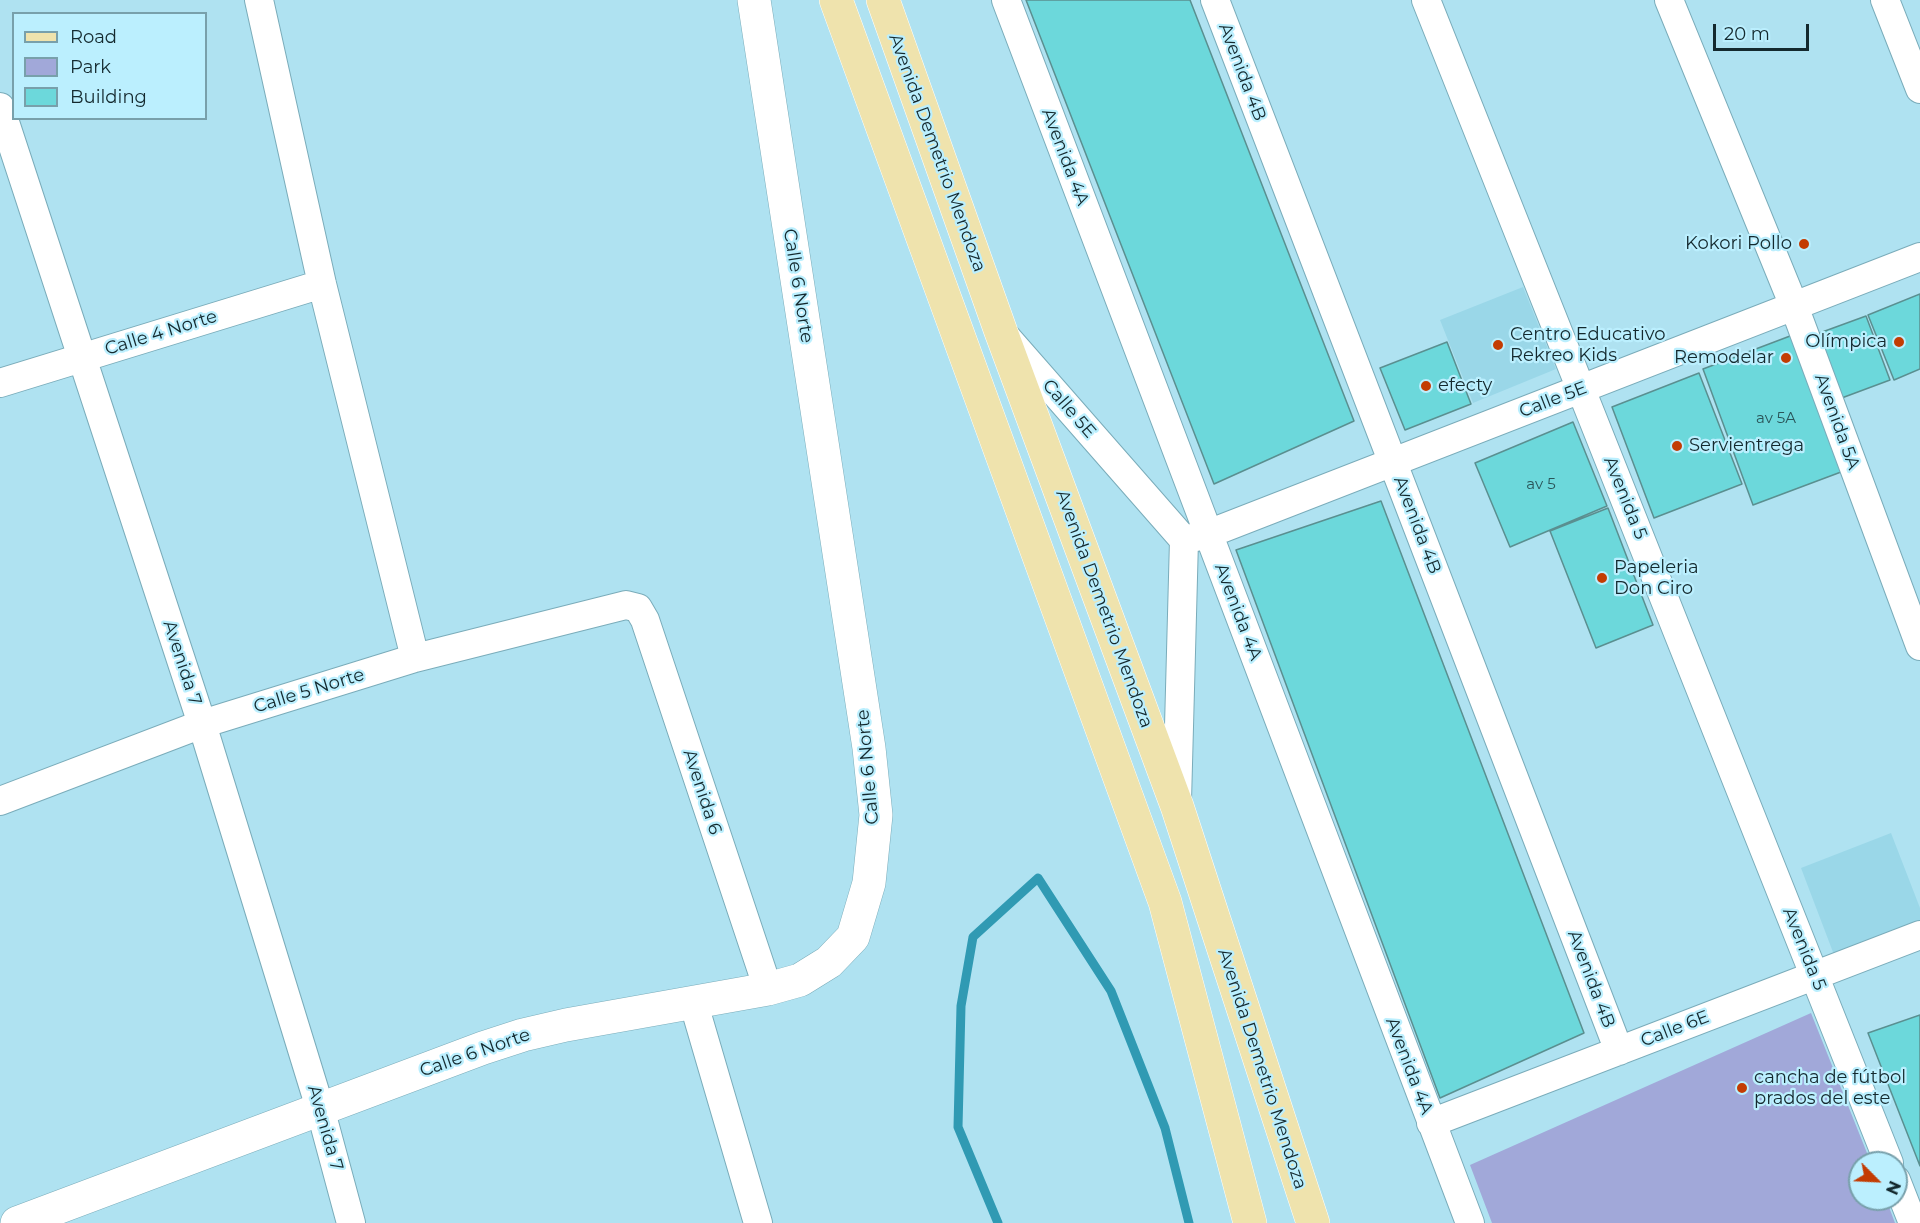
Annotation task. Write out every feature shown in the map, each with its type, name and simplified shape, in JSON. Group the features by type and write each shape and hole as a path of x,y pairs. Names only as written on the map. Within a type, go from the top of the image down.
{"main road":[{"path":"836,0 1165,902 1250,1223"},
{"name":"Avenida Demetrio Mendoza","path":"883,0 1001,332 1177,806 1312,1223"}],"street":[{"path":"259,0 322,284 415,658"},
{"name":"Calle 6 Norte","path":"18,1223 320,1108 523,1035 693,1001 768,989 800,980 829,962 853,937 869,883 876,815 869,748 754,0"},
{"name":"Avenida 4A","path":"1006,0 1196,537 1470,1223"},
{"name":"Avenida 4B","path":"1215,0 1619,1051"},
{"name":"Avenida 5","path":"1426,0 1884,1151"},
{"name":"Avenida 5A","path":"1669,0 1794,306 1920,646"},
{"path":"1885,0 1920,89"},
{"name":"Avenida 7","path":"0,107 202,724 320,1108 351,1223"},
{"name":"Calle 5E","path":"1001,332 1196,537 1920,256"},
{"name":"Calle 4 Norte","path":"0,384 322,284"},
{"path":"1177,806 1196,537"},
{"name":"Avenida 6","path":"626,605 638,608 645,620 768,989"},
{"name":"Calle 5 Norte","path":"0,801 202,724 415,658 626,605"},
{"name":"Calle 6E","path":"1431,1123 1920,935"},
{"path":"693,1001 758,1223"}],"shaded area":[{"name":"Centro Educativo Rekreo Kids","path":"1523,287 1556,369 1473,403 1440,320"},
{"path":"1891,833 1920,908 1920,926 1836,960 1801,868"}],"green space":[{"name":"cancha de fútbol prados del este","path":"1811,1013 1866,1151 1848,1151 1848,1211 1890,1211 1895,1223 1492,1223 1470,1165"}],"building":[{"path":"1026,0 1190,0 1354,421 1214,484"},
{"name":"Olímpica","path":"1920,294 1920,369 1894,380 1868,315"},
{"path":"1866,316 1890,380 1839,399 1814,335"},
{"path":"1798,333 1849,469 1753,505 1703,369"},
{"name":"efecty","path":"1447,342 1471,404 1405,430 1380,368"},
{"name":"Servientrega","path":"1699,373 1742,484 1654,518 1612,407"},
{"path":"1573,422 1607,506 1510,547 1475,463"},
{"path":"1381,501 1584,1033 1440,1098 1236,550"},
{"name":"Papeleria Don Ciro","path":"1608,508 1653,625 1596,648 1550,531"},
{"path":"1920,1015 1920,1166 1868,1033"}],"waterway":[{"path":"998,1223 958,1127 961,1006 973,937 1038,878 1111,991 1165,1128 1189,1223"}],"place":[{"name":"Kokori Pollo","path":"1804,244"},
{"name":"Olímpica","path":"1899,342"},
{"name":"Centro Educativo Rekreo Kids","path":"1498,345"},
{"name":"Remodelar","path":"1786,358"},
{"name":"efecty","path":"1426,386"},
{"name":"Servientrega","path":"1677,446"},
{"name":"Papeleria Don Ciro","path":"1602,578"},
{"name":"cancha de fútbol prados del este","path":"1742,1088"}]}
